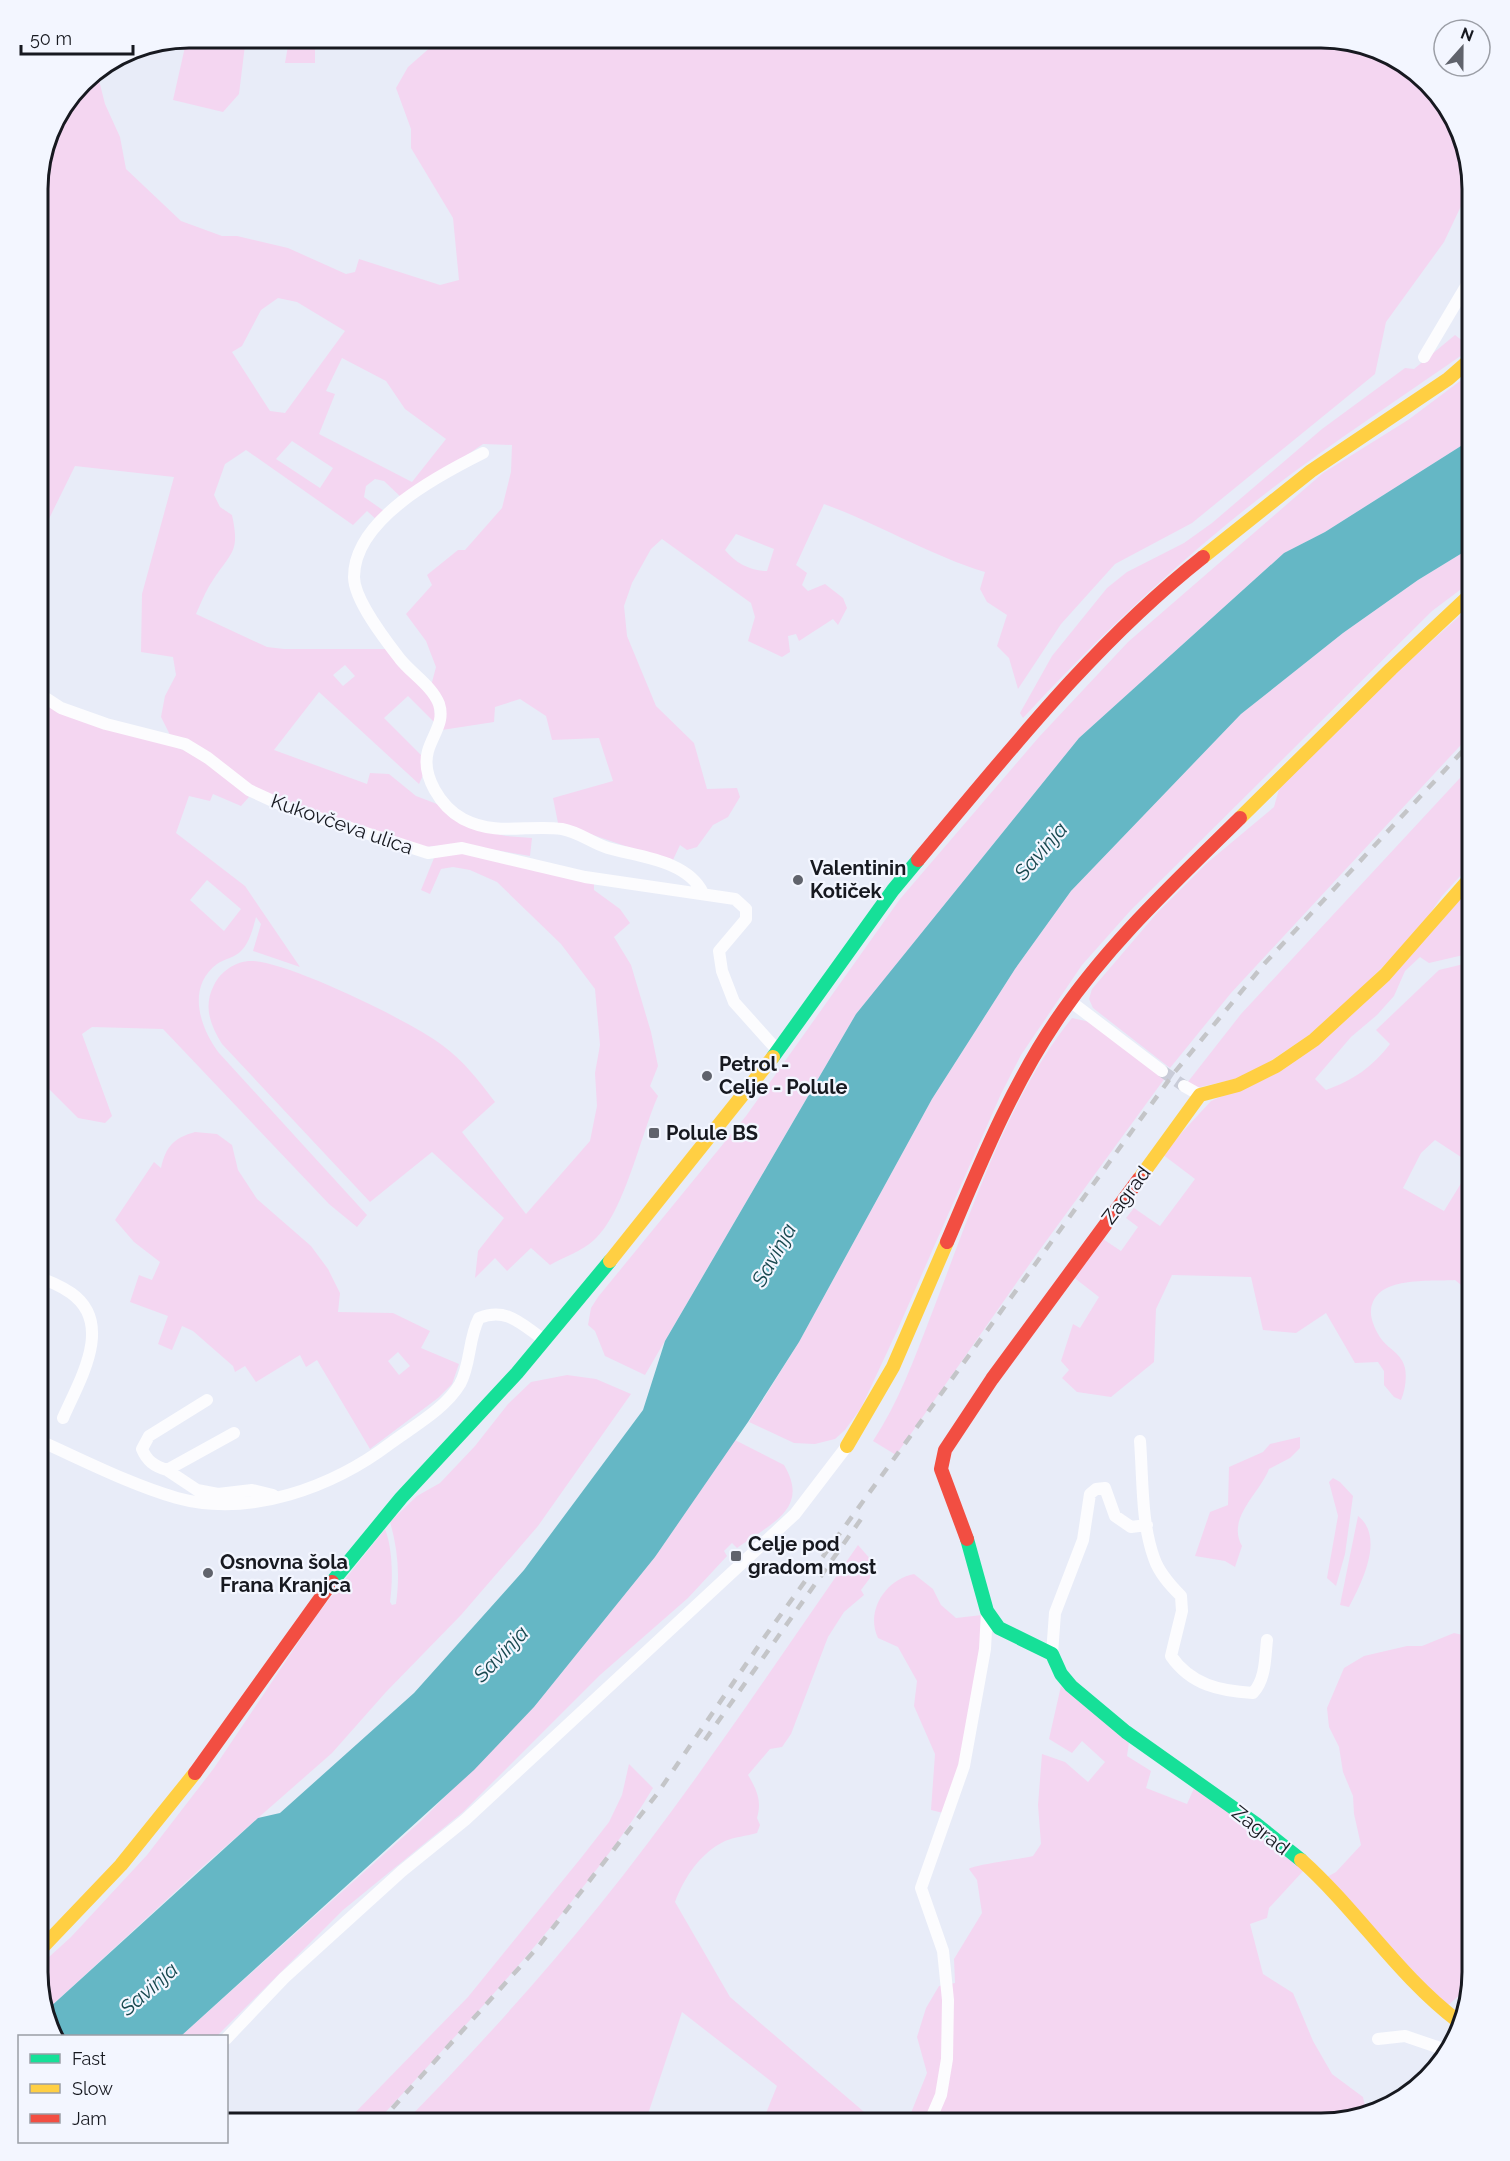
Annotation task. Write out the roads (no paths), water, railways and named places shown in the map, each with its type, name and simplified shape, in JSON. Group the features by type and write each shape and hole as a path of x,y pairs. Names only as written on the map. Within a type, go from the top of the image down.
{"street":[{"path":"1424,357 1462,294"},
{"path":"48,1939 121,1865 209,1756 329,1585 401,1498 517,1373 699,1153 778,1051 893,890 1028,729 1104,647 1195,563 1311,471 1462,367"},
{"path":"483,453 420,488 388,515 369,537 357,560 354,578 361,602 401,660 438,700 441,712 440,724 427,753 432,783 441,801 463,819 488,827 518,831 561,829 607,847 648,856 698,883 703,893"},
{"path":"228,2036 284,1978 402,1871 465,1820 795,1514 864,1421 899,1358 996,1128 1035,1055 1070,1001 1154,901 1261,798 1408,649 1462,602"},
{"name":"Kukovčeva ulica","path":"48,700 61,708 106,724 185,744 208,758 249,790 288,808 428,853 462,848 585,877 735,899 746,909 746,919 719,951 722,971 734,1002 778,1051"},
{"path":"1184,1086 1200,1095 1216,1093 1270,1070 1319,1035 1405,956 1462,889"},
{"path":"1070,1001 1162,1071"},
{"name":"Zagrad","path":"933,2113 940,2095 947,2059 948,2000 943,1951 921,1888 964,1766 985,1649 987,1611 967,1539 941,1469 945,1450 1012,1351 1200,1095"},
{"path":"48,1280 76,1297 90,1314 93,1339 84,1368 63,1418"},
{"path":"48,1444 178,1498 220,1504 280,1496 349,1470 374,1455 444,1403 460,1383 471,1334 479,1318 494,1313 507,1315 543,1339"},
{"path":"207,1400 148,1436 142,1449 145,1457 154,1466 167,1470 197,1490 218,1494 252,1490 280,1496"},
{"path":"167,1470 234,1433"},
{"path":"1140,1441 1147,1525 1154,1559 1167,1582 1181,1596 1182,1611 1171,1656 1181,1671 1195,1680 1225,1691 1253,1693 1259,1687 1267,1640"},
{"path":"1052,1653 1055,1613 1083,1540 1090,1494 1096,1489 1105,1488 1115,1516 1131,1527 1147,1525"},
{"name":"Zagrad","path":"987,1611 999,1628 1052,1653 1061,1674 1071,1686 1160,1759 1213,1793 1310,1868 1404,1974 1440,2009 1454,2018"},
{"path":"1378,2039 1405,2036 1439,2048"}],"water":[{"name":"Savinja","path":"1462,445 1462,553 1418,580 1343,633 1241,714 1071,891 1015,969 932,1099 799,1342 748,1422 655,1557 534,1707 474,1770 182,2035 64,2035 52,2005 258,1818 280,1813 414,1693 524,1570 643,1410 665,1341 856,1014 1079,738 1284,553 1325,532"}],"tunnel":[{"path":"1162,1071 1184,1086"}],"railway":[{"path":"388,2113 538,1947 657,1794 766,1635 1174,1073 1265,963 1462,752"},
{"path":"705,1740 866,1512"}],"place":[{"name":"Valentinin Kotiček","path":"798,880"},
{"name":"Petrol - Celje - Polule","path":"707,1076"},
{"name":"Polule BS","path":"654,1133"},
{"name":"Celje pod gradom most","path":"736,1556"},
{"name":"Osnovna šola Frana Kranjca","path":"208,1573"}]}
